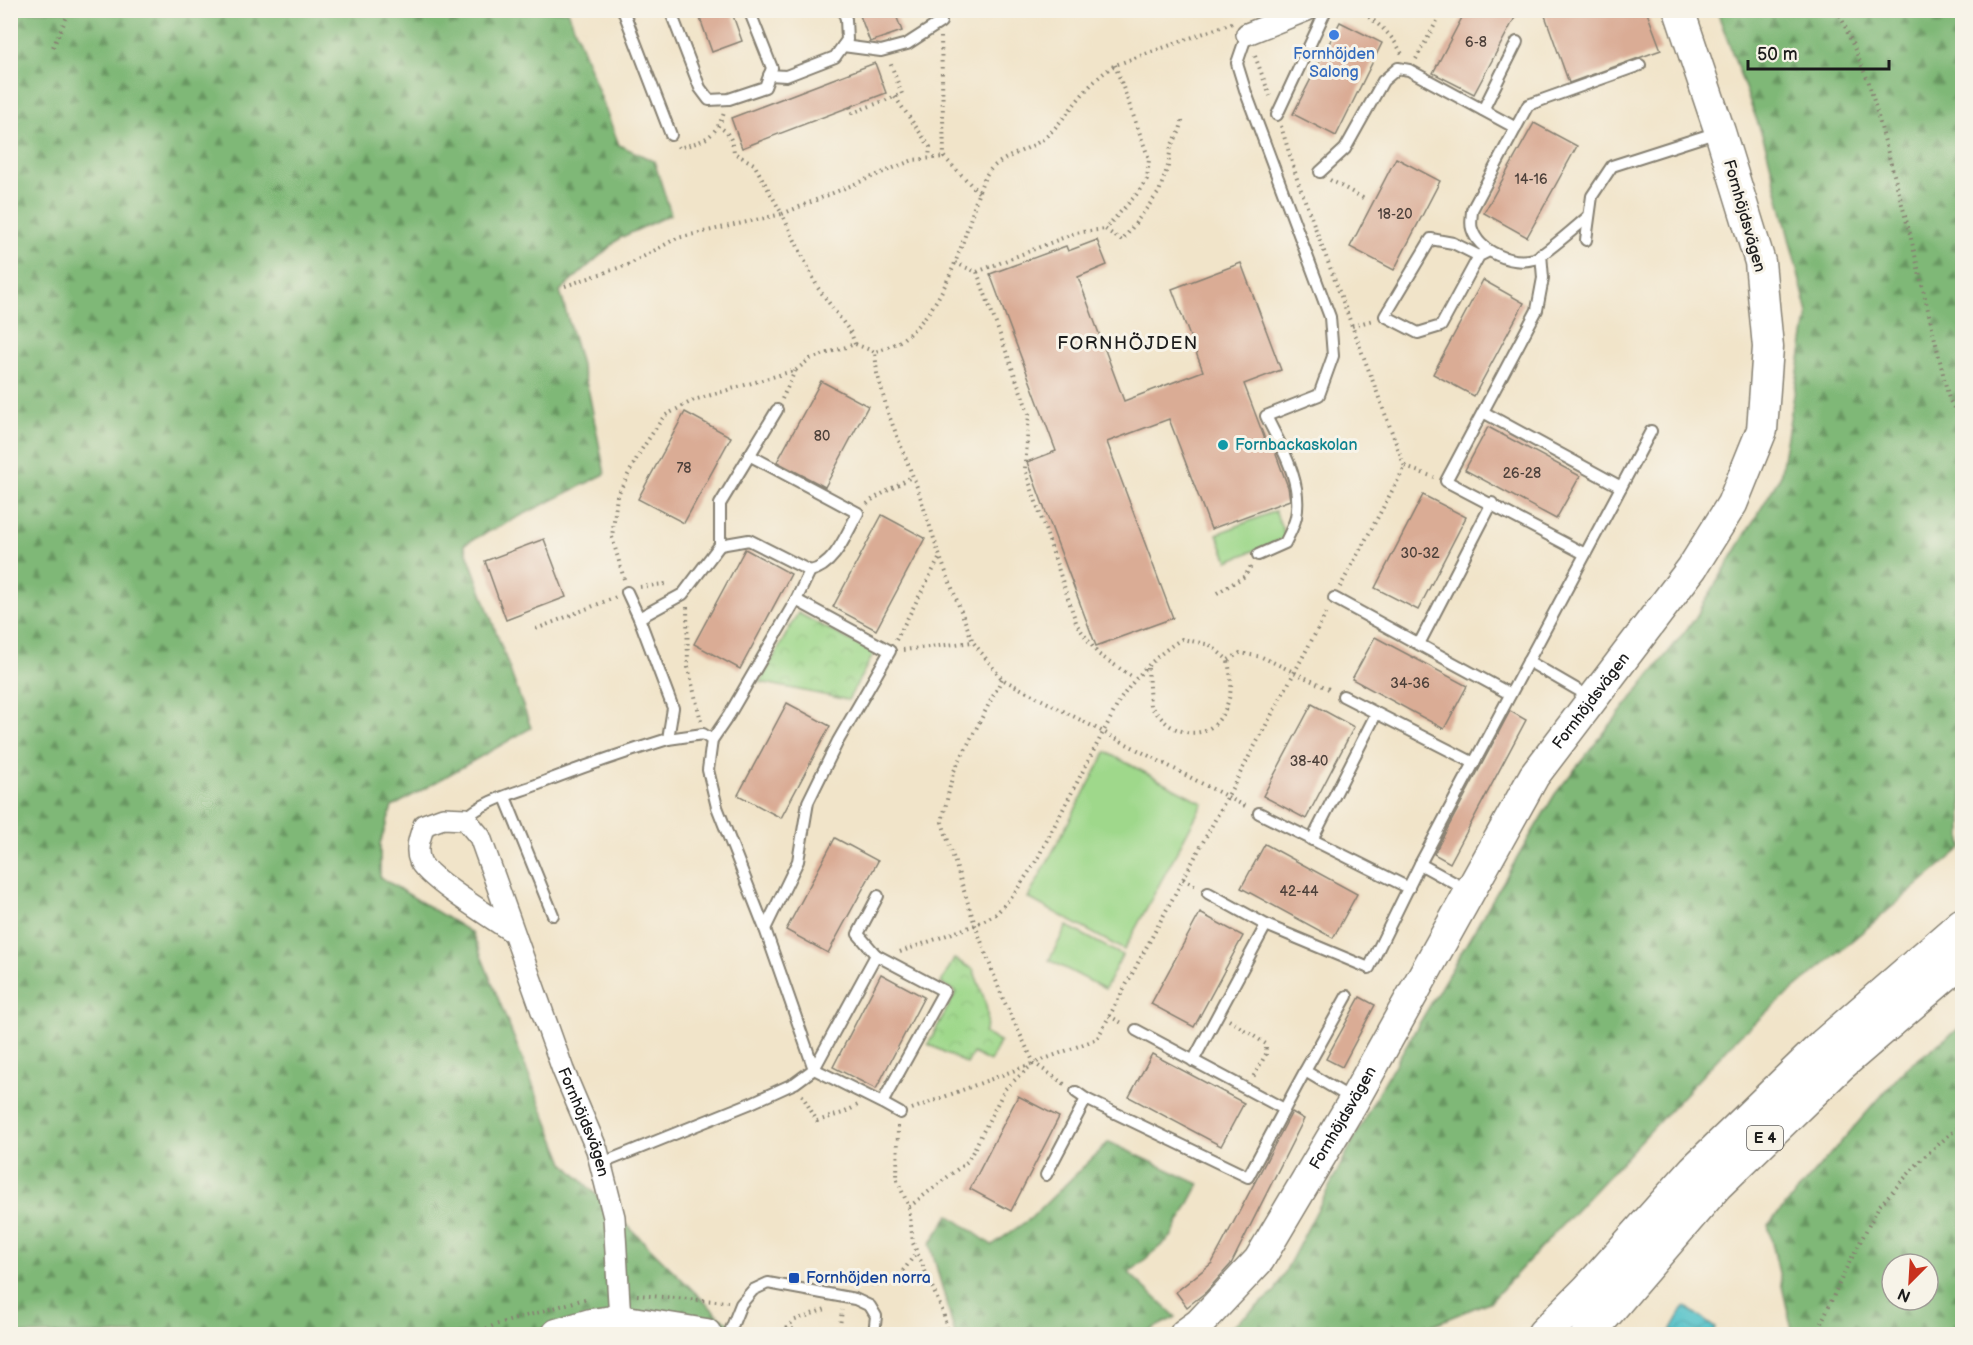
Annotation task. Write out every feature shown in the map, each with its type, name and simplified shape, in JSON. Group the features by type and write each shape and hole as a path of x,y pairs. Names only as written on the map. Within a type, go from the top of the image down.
{"highway":[{"name":"E 4","path":"1554,1335 1588,1290 1695,1170 1824,1045 1962,925"},
{"name":"E 4","path":"1588,1335 1716,1185 1841,1064 1962,960"},
{"path":"1544,1335 1588,1290"}],"street":[{"path":"1244,27 1307,10"},
{"name":"Fornhöjdsvägen","path":"1185,1335 1199,1324 1259,1260 1354,1100 1534,776 1692,568 1732,504 1762,430 1768,347 1760,262 1720,132 1678,10"},
{"path":"465,819 443,818 424,825 417,845 420,863 442,884 513,932"},
{"name":"Fornhöjdsvägen","path":"465,819 480,837 563,1071 597,1150 614,1217 620,1307"},
{"path":"556,1335 591,1324 620,1307 706,1335"}],"lane":[{"path":"623,10 671,135"},
{"path":"670,10 700,88 709,100 729,99 765,87 772,68 749,10"},
{"path":"769,75 786,76 835,57 847,40 843,10"},
{"path":"1277,115 1326,10"},
{"path":"843,46 881,51 906,44 940,22"},
{"path":"1244,27 1238,67 1330,317 1333,356 1319,395 1266,416 1291,467 1298,496 1296,519 1285,543 1258,555"},
{"path":"1483,110 1517,42"},
{"path":"1589,216 1536,258 1523,261 1489,251 1480,242 1472,228 1472,210 1528,105 1640,65"},
{"path":"1320,172 1345,149 1383,81 1398,68 1409,70 1516,128"},
{"path":"1586,240 1592,196 1612,166 1720,132"},
{"path":"1479,256 1453,243 1431,238 1385,316 1418,333 1441,326 1479,256 1489,251"},
{"path":"1541,254 1543,278 1537,310 1446,481 1585,554"},
{"path":"639,618 683,594 720,545 720,504 749,455 773,421 777,411"},
{"path":"1483,412 1621,487"},
{"path":"1208,893 1266,925 1369,968 1420,864 1651,431"},
{"path":"720,545 749,540 810,571 822,568 839,548 858,513 749,455"},
{"path":"1419,644 1492,504"},
{"path":"465,819 473,811 504,797 588,764 668,739 708,737 729,715 796,600 810,571"},
{"path":"627,592 673,708 668,739"},
{"path":"1334,598 1510,694"},
{"path":"765,929 798,861 808,802 838,741 890,651 796,600"},
{"path":"1528,661 1592,698"},
{"path":"1343,696 1474,763"},
{"path":"1312,840 1376,714"},
{"path":"708,737 708,770 717,807 765,929 814,1069 900,1113"},
{"path":"504,797 553,915"},
{"path":"1259,813 1408,888"},
{"path":"1420,864 1470,891"},
{"path":"878,896 858,934 876,955 944,992 882,1103"},
{"path":"1193,1061 1266,925"},
{"path":"600,1164 751,1103 795,1083 814,1069 876,955"},
{"path":"1076,1092 1086,1099 1248,1177 1347,996"},
{"path":"1136,1030 1284,1110"},
{"path":"1305,1071 1354,1100"},
{"path":"1046,1175 1086,1099"},
{"path":"729,1335 741,1304 753,1290 768,1283 855,1299 870,1306 876,1316 874,1335"}],"path":[{"path":"53,47 70,10"},
{"path":"1359,10 1381,25 1397,45 1409,70"},
{"path":"1409,70 1443,10"},
{"path":"1838,10 1869,83 1910,234 1949,399 1962,420"},
{"path":"940,22 944,157 979,193"},
{"path":"627,592 612,537 617,496 640,452 664,416 694,400 796,370 810,358 855,344 875,352 903,339 929,313 955,263 979,193 990,170 1048,136 1080,96 1103,73 1115,65 1244,27 1277,115 1298,182 1405,467 1097,1038 900,1113 896,1134 897,1180 909,1207 913,1243 943,1312 948,1335"},
{"path":"850,107 852,113 902,94 885,50"},
{"path":"955,263 977,272 1075,233 1105,229 1136,195 1148,179 1149,159 1115,65"},
{"path":"895,97 930,147 929,158"},
{"path":"671,135 679,148 704,141 719,127 729,99"},
{"path":"1105,229 1122,241 1159,192 1168,166 1171,146 1180,131 1183,117"},
{"path":"719,127 727,131 734,153 754,164 782,214 818,288 851,333 855,344"},
{"path":"565,286 630,264 677,238 782,214 913,160 944,157"},
{"path":"1320,172 1333,182 1364,198"},
{"path":"977,272 1029,414 1025,469 1077,625 1098,654 1134,678"},
{"path":"1352,326 1385,316"},
{"path":"875,352 877,373 888,413 973,642 1002,679 1259,813"},
{"path":"777,411 796,370"},
{"path":"1405,467 1446,481"},
{"path":"858,513 873,499 913,476"},
{"path":"1217,593 1245,576 1258,555"},
{"path":"890,651 940,556"},
{"path":"536,629 641,586 664,584 683,594 687,601 688,667 708,737"},
{"path":"876,955 897,953 975,925 996,914 1014,894 1035,863 1103,730 1134,678 1148,668 1165,649 1182,639 1210,645 1228,660 1231,687 1226,707 1213,728 1193,735 1172,727 1150,706 1148,668"},
{"path":"890,651 973,642"},
{"path":"1228,660 1240,653 1262,657 1343,696"},
{"path":"1002,679 953,773 942,822 975,925 1004,999 1034,1063 1076,1092"},
{"path":"1218,1013 1266,1044 1266,1054 1246,1089"},
{"path":"909,1207 968,1161 1005,1089 1034,1063"},
{"path":"795,1083 817,1121 843,1113 872,1098"},
{"path":"1816,1335 1846,1269 1879,1206 1924,1157 1962,1124"},
{"path":"856,1283 875,1285 894,1281 916,1252"},
{"path":"475,1335 495,1325 583,1299 620,1307 656,1295 728,1303 733,1294"},
{"path":"838,1335 843,1303"},
{"path":"817,1335 787,1328 793,1322 833,1306"}],"green space":[{"path":"10,11 568,11 619,145 654,161 671,214 620,238 560,291 589,393 605,474 464,544 531,728 392,807 380,844 380,877 472,933 564,1163 719,1316 746,1334 11,1334"},
{"path":"1717,11 1962,11 1962,848 1740,1035 1491,1301 1410,1334 1222,1334 1274,1293 1378,1093 1555,794 1694,620 1780,477 1808,313 1765,143"},
{"path":"1275,511 1286,538 1228,561 1217,534"},
{"path":"798,613 874,653 848,700 760,682"},
{"path":"1106,752 1203,803 1124,950 1028,898"},
{"path":"1067,926 1122,955 1105,989 1049,960"},
{"path":"954,959 973,969 987,1009 987,1025 984,1033 1000,1042 990,1062 973,1053 967,1064 928,1044 956,992 941,983"},
{"path":"1962,1026 1962,1334 1793,1334 1768,1225 1905,1069"},
{"path":"1109,1142 1199,1184 1171,1237 1129,1273 1176,1317 1142,1334 955,1334 930,1244 949,1215 992,1245 1031,1218"}],"water":[{"path":"1685,1306 1715,1328 1712,1334 1669,1334"}],"building":[{"path":"697,10 731,10 742,41 712,52"},
{"path":"858,10 894,10 902,31 870,42"},
{"path":"1466,10 1519,10 1474,94 1433,73"},
{"path":"1543,10 1646,10 1661,50 1569,83"},
{"path":"1340,22 1382,43 1336,136 1293,114"},
{"path":"875,63 886,93 742,148 731,118"},
{"path":"1534,123 1577,146 1527,237 1484,213"},
{"path":"1396,158 1440,181 1394,270 1350,247"},
{"name":"Fornbackaskolan","path":"1097,240 1107,265 1078,277 1124,401 1203,371 1172,289 1241,263 1281,370 1244,384 1269,450 1274,449 1288,487 1290,500 1211,529 1169,419 1107,442 1173,618 1096,646 1027,462 1056,451 990,274 1066,246 1068,251"},
{"path":"1483,280 1524,303 1474,396 1433,374"},
{"path":"821,381 868,406 825,487 777,462"},
{"path":"685,412 731,437 684,523 638,499"},
{"path":"1488,427 1580,476 1556,519 1465,470"},
{"path":"1423,495 1466,517 1418,610 1375,588"},
{"path":"882,515 925,538 876,630 833,607"},
{"path":"544,539 566,597 506,620 485,561"},
{"path":"745,549 791,574 740,669 694,644"},
{"path":"1375,637 1467,686 1444,729 1352,679"},
{"path":"787,703 830,726 781,818 738,795"},
{"path":"1312,704 1354,727 1306,819 1263,796"},
{"path":"1510,711 1526,720 1450,863 1434,854"},
{"path":"835,838 878,861 828,953 786,930"},
{"path":"1265,844 1357,894 1333,938 1241,888"},
{"path":"1200,913 1243,936 1194,1027 1151,1004"},
{"path":"881,974 924,997 876,1089 833,1067"},
{"path":"1360,997 1375,1005 1342,1067 1326,1059"},
{"path":"1152,1054 1244,1103 1221,1146 1129,1097"},
{"path":"1018,1096 1059,1117 1011,1211 970,1189"},
{"path":"1292,1112 1304,1119 1231,1264 1206,1292 1187,1307 1176,1292 1212,1263"}],"place":[{"name":"Fornhöjden Salong","path":"1334,35"},
{"name":"Fornbackaskolan","path":"1223,445"},
{"name":"Fornhöjden norra","path":"794,1278"}],"district":[{"name":"FORNHÖJDEN","path":"1128,343"}]}
